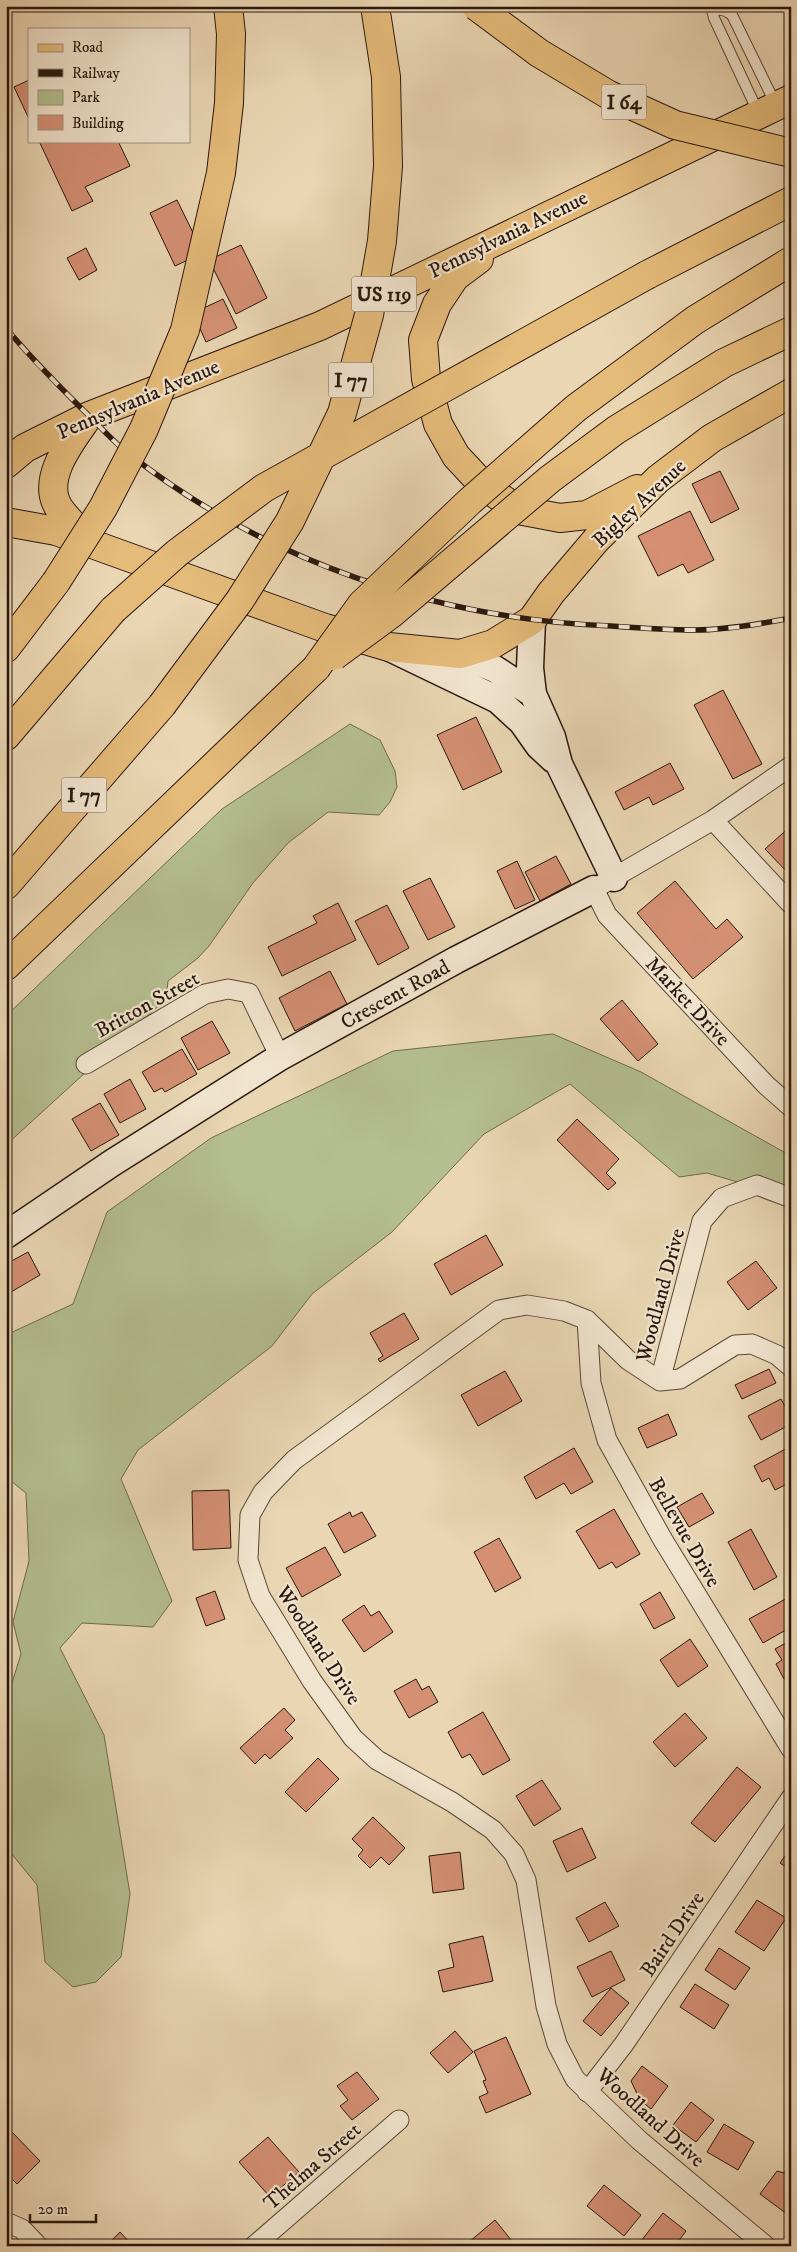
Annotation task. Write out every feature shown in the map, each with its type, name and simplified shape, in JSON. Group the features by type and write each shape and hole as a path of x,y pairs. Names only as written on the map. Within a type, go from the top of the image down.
{"main road":[{"path":"6,648 56,582 103,508 144,429 185,330 221,173 229,103 231,34 228,6"},
{"name":"I 77","path":"6,885 162,705 240,600 290,521 342,413 369,315 382,241 388,166 386,77 375,6"},
{"name":"I 64","path":"476,6 539,53 610,95 675,125 791,153"},
{"name":"Pennsylvania Avenue","path":"6,464 24,448 89,416 320,326 775,106"},
{"path":"6,736 113,610 177,553 264,488 647,275 791,200"},
{"path":"518,229 455,277 437,304 423,340 426,380 438,424 456,456 483,485 518,510 560,518 587,515 658,479"},
{"path":"316,668 362,604 470,501 576,408 695,320 791,261"},
{"path":"6,966 316,668 391,614 550,479 616,430 724,363 791,331"},
{"name":"Bigley Avenue","path":"460,654 493,644 532,620 596,540 658,479 712,438 791,393"},
{"path":"89,416 66,450 56,473 54,493 59,508 91,543"},
{"path":"6,522 56,530 325,628 389,647 460,654"}],"street":[{"path":"532,620 530,668 532,694 552,737 559,764"},
{"path":"389,647 498,700 517,717 539,746 559,764"},
{"path":"460,654 495,669 532,694"},
{"name":"Market Drive","path":"559,764 604,883 607,915 766,1085 791,1107"},
{"name":"Crescent Road","path":"6,1235 112,1163 280,1058 456,960 604,883 713,820 791,766"},
{"path":"713,820 791,904"},
{"name":"Britton Street","path":"86,1064 205,994 228,989 249,993 280,1058"},
{"name":"Woodland Drive","path":"766,2246 639,2140 575,2079 556,2044 546,2006 526,1880 514,1854 493,1830 452,1802 377,1760 354,1738 312,1681 260,1596 248,1560 250,1515 263,1492 294,1460 499,1310 527,1305 564,1311 587,1320 628,1360 660,1380 702,1221 722,1198 757,1185 791,1198"},
{"name":"Bellevue Drive","path":"587,1320 590,1383 607,1440 663,1540 791,1749"},
{"path":"660,1380 680,1379 735,1345 744,1344 752,1344 777,1354 791,1367"},
{"name":"Baird Drive","path":"587,2092 624,2044 791,1798"},
{"name":"Thelma Street","path":"254,2246 399,2120"},
{"path":"6,2222 22,2229 38,2246"}],"lane":[{"path":"788,6 791,11"},
{"path":"712,7 732,15 775,106 714,18 712,7"}],"green space":[{"path":"350,724 380,740 395,771 397,787 390,802 379,815 328,812 288,843 253,883 209,946 198,958 168,981 166,999 6,1145 6,1016 222,809"},
{"path":"553,1034 641,1072 791,1156 791,1198 707,1173 679,1177 570,1084 484,1134 392,1232 312,1294 272,1346 138,1450 121,1479 172,1601 153,1627 82,1623 60,1648 104,1735 130,1894 121,1957 96,1982 73,1987 45,1962 37,1885 6,1847 6,1689 11,1686 21,1654 13,1622 29,1561 26,1493 6,1477 6,1335 73,1304 107,1212 211,1138 393,1051"}],"building":[{"path":"28,80 28,117 14,87"},
{"path":"39,142 118,142 130,166 85,187 93,201 72,211"},
{"path":"177,200 203,253 175,266 150,213"},
{"path":"241,245 267,298 236,314 209,260"},
{"path":"86,248 97,270 79,280 67,258"},
{"path":"223,299 237,328 206,342 193,313"},
{"path":"720,471 739,509 711,523 692,484"},
{"path":"690,511 714,560 688,573 683,564 658,576 638,536"},
{"path":"723,690 762,764 733,779 694,705"},
{"path":"476,717 502,772 463,790 437,735"},
{"path":"670,763 684,789 653,805 649,797 624,810 615,792"},
{"path":"791,826 791,876 765,849"},
{"path":"556,856 571,884 540,901 525,872"},
{"path":"517,861 535,900 515,909 497,871"},
{"path":"430,878 455,927 428,940 403,891"},
{"path":"675,881 716,929 727,919 743,937 693,979 637,913"},
{"path":"338,903 356,940 282,976 268,947 317,923 313,916"},
{"path":"387,905 409,948 378,965 355,921"},
{"path":"330,971 347,1004 295,1031 279,998"},
{"path":"622,1000 658,1044 638,1061 600,1019"},
{"path":"212,1021 230,1053 198,1070 181,1038"},
{"path":"182,1049 197,1074 165,1092 162,1088 154,1092 142,1072"},
{"path":"130,1079 146,1109 120,1123 104,1094"},
{"path":"100,1103 119,1135 91,1151 72,1119"},
{"path":"577,1119 619,1159 606,1173 616,1183 608,1190 557,1140"},
{"path":"486,1235 503,1265 451,1295 434,1264"},
{"path":"28,1252 40,1275 11,1292 6,1282 6,1264"},
{"path":"756,1261 777,1288 748,1310 727,1282"},
{"path":"404,1313 419,1339 380,1362 378,1359 383,1356 370,1333"},
{"path":"769,1369 776,1383 742,1399 735,1385"},
{"path":"505,1371 522,1401 478,1426 461,1395"},
{"path":"781,1399 791,1417 791,1424 761,1440 748,1416"},
{"path":"668,1414 677,1435 647,1448 638,1428"},
{"path":"791,1446 791,1482 775,1490 769,1478 762,1482 754,1466"},
{"path":"574,1448 593,1482 571,1494 564,1483 536,1499 524,1477"},
{"path":"229,1490 231,1548 193,1550 192,1491"},
{"path":"702,1493 714,1513 689,1527 677,1507"},
{"path":"614,1509 640,1554 616,1568 612,1562 599,1569 576,1531"},
{"path":"350,1512 352,1517 362,1512 376,1536 344,1553 328,1524"},
{"path":"751,1529 777,1577 754,1590 728,1542"},
{"path":"499,1538 521,1578 495,1592 474,1552"},
{"path":"325,1547 341,1575 302,1597 286,1568"},
{"path":"215,1591 225,1619 206,1626 196,1598"},
{"path":"660,1592 675,1618 654,1629 640,1604"},
{"path":"791,1596 791,1627 763,1643 749,1619"},
{"path":"364,1605 371,1616 379,1611 393,1632 364,1652 342,1620"},
{"path":"690,1639 708,1666 678,1687 660,1660"},
{"path":"791,1640 791,1675 784,1679 776,1664 782,1660 775,1649"},
{"path":"416,1679 422,1690 429,1686 438,1702 409,1718 394,1691"},
{"path":"284,1708 295,1720 285,1730 293,1738 270,1759 265,1754 255,1764 240,1748"},
{"path":"483,1712 510,1760 483,1775 470,1754 462,1758 448,1732"},
{"path":"685,1713 707,1738 675,1767 653,1742"},
{"path":"318,1758 339,1779 306,1812 285,1792"},
{"path":"737,1767 761,1787 715,1842 691,1823"},
{"path":"542,1780 561,1809 534,1826 516,1796"},
{"path":"373,1817 405,1848 389,1865 381,1857 370,1868 358,1856 363,1850 352,1839"},
{"path":"582,1828 596,1858 567,1872 553,1841"},
{"path":"791,1847 791,1870 780,1863"},
{"path":"460,1852 464,1889 433,1893 429,1856"},
{"path":"757,1900 786,1918 764,1951 735,1932"},
{"path":"605,1902 619,1926 589,1942 576,1918"},
{"path":"483,1936 493,1981 443,1992 438,1971 454,1967 449,1944"},
{"path":"719,1948 750,1968 735,1990 705,1970"},
{"path":"611,1951 625,1980 592,1997 577,1967"},
{"path":"695,1984 729,2005 714,2029 680,2007"},
{"path":"611,1988 629,2003 601,2036 583,2021"},
{"path":"455,2031 473,2052 448,2073 430,2053"},
{"path":"506,2037 531,2094 486,2113 479,2097 488,2093 483,2081 486,2080 474,2051"},
{"path":"642,2066 668,2086 651,2109 640,2100 631,2081"},
{"path":"357,2072 379,2099 352,2120 340,2106 348,2100 337,2086"},
{"path":"691,2102 714,2120 696,2142 673,2125"},
{"path":"724,2124 754,2142 738,2170 707,2152"},
{"path":"12,2132 40,2161 17,2184 6,2173 6,2137"},
{"path":"268,2137 299,2172 270,2197 239,2162"},
{"path":"791,2164 791,2217 760,2194 777,2171 784,2173"},
{"path":"604,2185 641,2215 624,2236 587,2206"},
{"path":"663,2213 686,2231 675,2246 637,2246"},
{"path":"495,2220 516,2246 472,2246 469,2242"},
{"path":"120,2232 133,2246 106,2246"}],"railway":[{"path":"6,328 42,369 117,443 129,454 182,492 238,525 296,554 357,578 418,597 482,611 546,621 674,630 707,630 791,618"}]}
